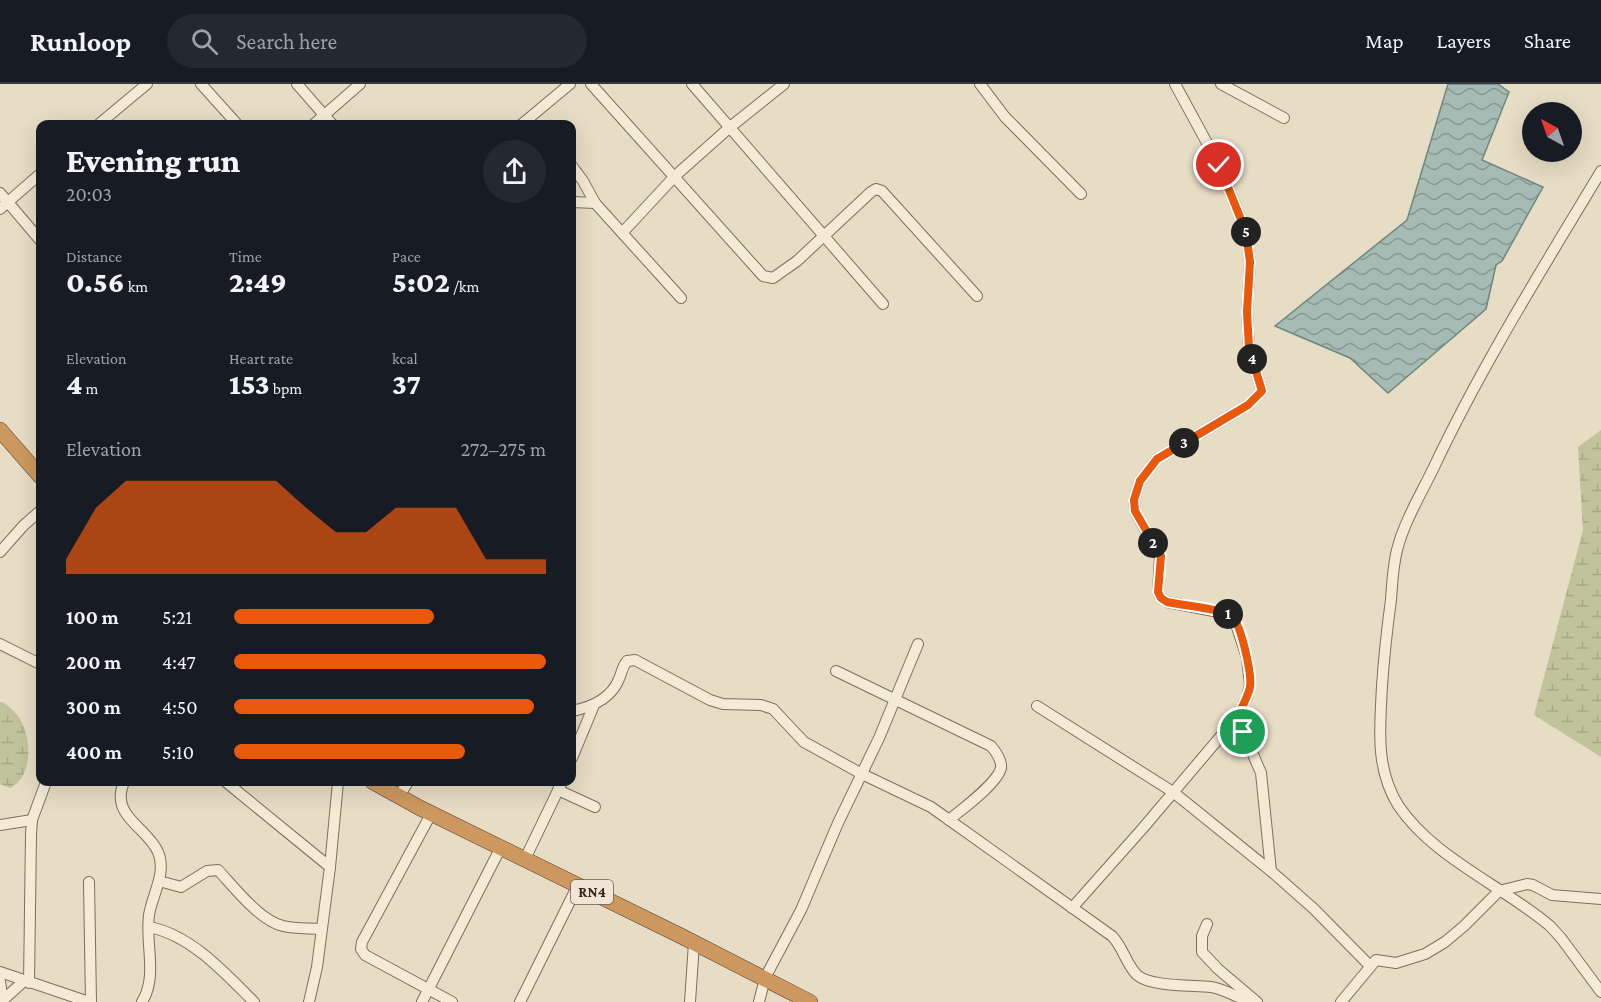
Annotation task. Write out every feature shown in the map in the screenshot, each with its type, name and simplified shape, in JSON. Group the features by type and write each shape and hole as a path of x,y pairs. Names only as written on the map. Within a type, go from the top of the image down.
{"highway":[{"path":"0,430 36,471"},
{"name":"RN4","path":"380,786 431,814 810,1002"}],"street":[{"path":"104,120 147,84"},
{"path":"201,84 233,120"},
{"path":"297,84 328,120 360,84"},
{"path":"529,120 570,84"},
{"path":"591,84 764,276 772,278 797,261 876,189 882,191 977,296"},
{"path":"692,84 883,304"},
{"path":"623,232 675,176 729,128 784,84"},
{"path":"980,84 1005,117 1081,194"},
{"path":"1072,908 1237,717 1250,685 1247,658 1236,623 1229,614 1167,602 1161,598 1158,592 1161,556 1135,511 1134,500 1140,481 1157,459 1248,405 1262,391 1249,348 1247,312 1250,262 1246,232 1219,165 1175,84"},
{"path":"1221,84 1284,118"},
{"path":"576,171 596,203 681,298"},
{"path":"1601,171 1527,293 1446,440 1404,532 1395,563 1384,657 1380,724 1383,770 1396,800 1415,825 1435,844 1550,926 1567,945 1601,992"},
{"path":"36,177 2,202 36,236"},
{"path":"576,202 596,203"},
{"path":"0,552 36,514"},
{"path":"0,644 36,662"},
{"path":"759,1002 765,978 801,910 918,644"},
{"path":"576,710 594,705 612,691 619,679 622,666 627,661 635,660 710,700 723,704 761,705 773,709 804,742 862,774 910,796 949,819 1072,908 1119,943 1129,964 1140,977 1177,985 1217,988 1256,1002"},
{"path":"836,671 992,746 1001,762 1001,769 978,797 949,819"},
{"path":"576,749 594,705"},
{"path":"1037,706 1173,792 1271,871 1314,909 1370,966"},
{"path":"1237,717 1261,773 1271,871"},
{"path":"3,1001 26,982 32,820 45,786"},
{"path":"123,786 120,797 122,804 159,853 161,865 149,917 151,962 148,987 142,1002"},
{"path":"231,786 330,867"},
{"path":"309,1002 317,967 338,786"},
{"path":"399,796 405,786"},
{"path":"525,859 560,786 596,807"},
{"path":"431,814 362,942 361,949 365,955 452,1002"},
{"path":"0,825 32,820"},
{"path":"422,1002 501,847"},
{"path":"159,881 181,887 207,871 218,870 249,903 280,926 321,929"},
{"path":"0,972 90,1002 89,882"},
{"path":"1341,1002 1370,966 1379,959 1396,963 1425,954 1445,942 1464,926 1499,891 1527,884 1552,895 1601,899"},
{"path":"520,1002 578,885"},
{"path":"1207,924 1201,947 1205,957 1256,1002"},
{"path":"150,927 168,932 190,944 254,1002"},
{"path":"690,1002 694,943"},
{"path":"0,981 3,1001"}],"green space":[{"path":"1601,430 1601,757 1534,715 1583,530 1578,447"},
{"path":"0,702 14,711 22,723 27,740 26,768 23,776 10,788 0,784"}],"water":[{"path":"1448,84 1498,84 1509,92 1482,160 1543,187 1502,261 1496,265 1486,309 1388,393 1350,358 1275,326 1407,220"}],"route":[{"path":"1219,165 1246,232 1250,262 1247,312 1249,348 1262,391 1248,405 1157,459 1140,481 1134,500 1135,511 1140,523 1161,556 1158,592 1161,598 1167,602 1229,614 1234,618 1250,673 1247,697 1237,717 1243,732"}]}
